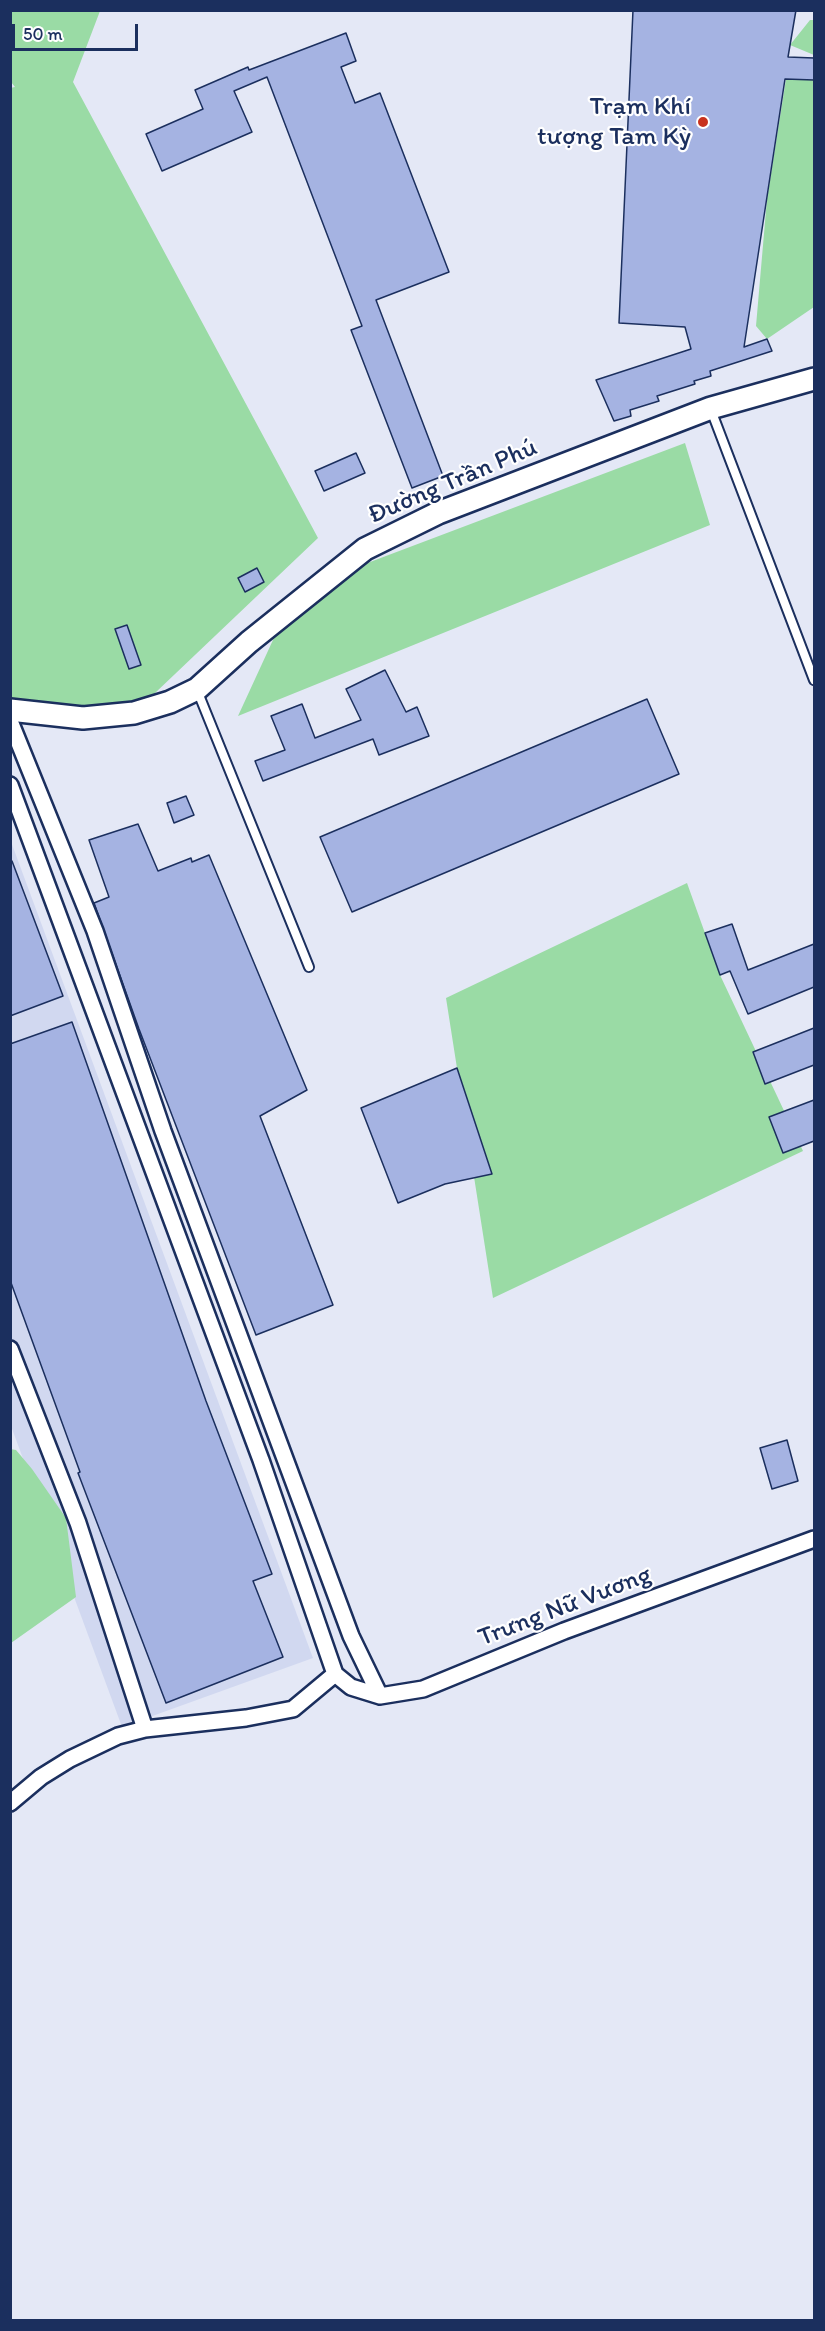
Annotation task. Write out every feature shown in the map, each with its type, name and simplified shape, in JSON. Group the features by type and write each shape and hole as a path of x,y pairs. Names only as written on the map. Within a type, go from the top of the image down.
{"main road":[{"name":"Đường Trần Phú","path":"10,710 82,718 134,713 170,702 197,689 249,642 365,549 438,513 711,408 814,379"}],"street":[{"path":"10,721 94,932 164,1131 351,1636 380,1696"},
{"path":"10,785 257,1449 335,1674 293,1709 246,1718 145,1729 118,1736 70,1759 41,1777 10,1803"},
{"path":"10,1349 78,1523 145,1729"},
{"name":"Trưng Nữ Vương","path":"335,1674 351,1687 380,1696 423,1689 564,1631 814,1539"}],"lane":[{"path":"711,408 814,680"},
{"path":"197,689 309,967"}],"shaded area":[{"path":"10,839 313,1658 122,1727 11,1426"}],"green space":[{"path":"11,11 100,11 73,82 318,538 134,713 11,698 10,88 15,87 11,82"},
{"path":"810,20 814,20 814,55 790,45"},
{"path":"786,79 814,80 814,307 767,339 756,326 767,199"},
{"path":"685,443 710,525 238,716 296,590"},
{"path":"687,883 720,975 803,1151 493,1298 446,998"},
{"path":"10,1449 16,1450 32,1469 66,1518 76,1597 11,1643"}],"building":[{"name":"Trạm Khí tượng Tam Kỳ","path":"633,10 796,10 788,57 814,58 814,80 785,79 744,347 767,339 772,351 710,371 711,376 694,381 695,384 657,396 659,401 630,410 631,416 614,421 596,380 691,349 685,327 619,323"},
{"path":"346,33 356,61 341,67 355,103 380,93 449,272 376,300 443,476 412,488 351,330 362,326 267,77 234,91 252,132 162,171 146,134 203,109 195,90 248,67 249,70"},
{"path":"356,453 365,473 324,491 315,471"},
{"path":"257,568 264,582 245,592 238,578"},
{"path":"127,625 141,665 129,669 115,629"},
{"path":"385,670 406,712 417,707 429,736 379,755 373,739 263,781 255,761 285,750 271,716 302,704 315,738 361,720 346,689"},
{"path":"647,699 679,774 352,912 320,837"},
{"path":"186,796 194,815 174,823 167,803"},
{"path":"138,824 158,871 191,858 192,862 209,855 307,1090 260,1116 333,1305 256,1335 139,1029 94,903 109,897 89,840"},
{"path":"12,861 63,996 10,1016 10,862"},
{"path":"732,924 748,970 814,944 814,987 748,1014 730,971 720,975 705,933"},
{"path":"72,1022 206,1401 272,1574 253,1581 283,1657 166,1703 78,1473 80,1472 10,1280 10,1044"},
{"path":"814,1028 814,1065 765,1084 753,1052"},
{"path":"457,1068 492,1174 445,1184 398,1203 361,1108"},
{"path":"814,1100 814,1141 783,1153 769,1117"},
{"path":"787,1440 798,1481 772,1489 760,1448"}],"place":[{"name":"Trạm Khí tượng Tam Kỳ","path":"703,122"}]}
